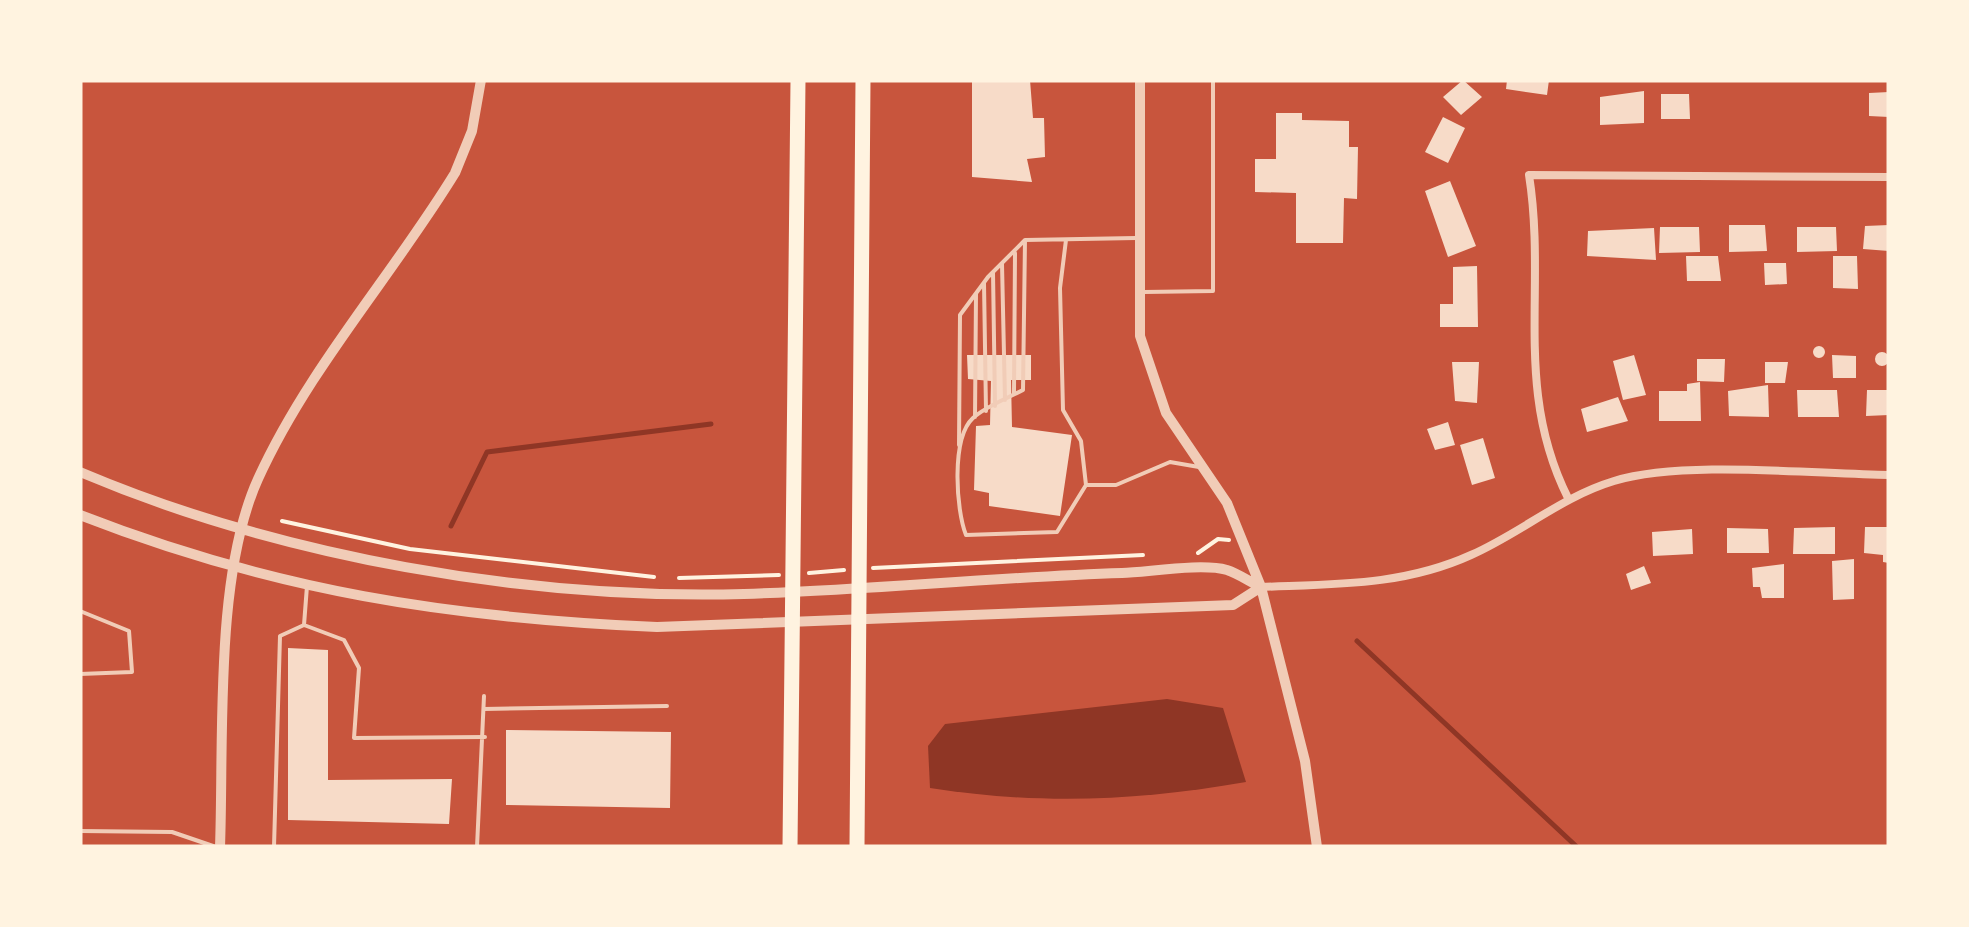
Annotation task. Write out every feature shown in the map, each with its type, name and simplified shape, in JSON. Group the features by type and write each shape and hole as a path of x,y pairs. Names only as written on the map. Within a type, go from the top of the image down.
{"highway":[{"path":"790,847 798,80"},
{"path":"857,847 863,80"}],"street":[{"path":"218,847 232,569 258,480 298,407 455,173 472,131 481,80"},
{"path":"1140,80 1140,336 1152,381 1166,413 1227,503 1261,587 1305,761 1316,847"},
{"path":"1568,498 1549,461 1536,401 1536,216 1529,174 1889,178"},
{"path":"80,472 241,530 493,578 661,595 1225,570 1261,587 1387,582 1472,554 1568,498 1647,474 1889,475"},
{"path":"80,515 232,569 307,586 488,616 657,626 746,624 1233,605 1261,587"}],"lane":[{"path":"1138,292 1213,291 1214,80"},
{"path":"1066,239 1060,288 1063,410 1082,441 1086,485 1057,532 966,535 959,516 960,315 993,272 1026,240 1066,239 1138,238"},
{"path":"975,417 1024,390 1026,240"},
{"path":"1014,252 1014,395"},
{"path":"1002,264 1005,400"},
{"path":"993,272 995,406"},
{"path":"984,283 986,412"},
{"path":"959,450 975,417 976,294"},
{"path":"1086,485 1116,485 1170,462 1201,467"},
{"path":"304,625 307,586"},
{"path":"80,611 129,631 132,672 80,674"},
{"path":"274,847 280,636 304,625 344,640 360,668 354,738 484,738"},
{"path":"477,847 484,696"},
{"path":"484,709 667,706"},
{"path":"80,831 172,832 218,847"}],"path":[{"path":"282,521 410,548 659,578"},
{"path":"1197,554 1218,539 1243,542"},
{"path":"871,568 1160,555"},
{"path":"800,573 853,570"},
{"path":"676,578 782,575"}],"shaded area":[{"path":"1167,699 1223,708 1246,782 1127,797 1049,799 930,788 928,746 945,724"}],"building":[{"path":"972,80 1030,80 1033,118 1044,118 1045,157 1027,159 1032,182 972,177"},
{"path":"1463,80 1482,97 1461,115 1443,97"},
{"path":"1507,80 1549,80 1547,95 1506,89"},
{"path":"1644,91 1644,123 1600,125 1600,97"},
{"path":"1889,92 1889,117 1869,116 1869,93"},
{"path":"1661,94 1689,94 1690,119 1661,119"},
{"path":"1276,113 1302,113 1302,120 1349,121 1349,147 1358,147 1357,199 1344,198 1343,243 1296,243 1296,193 1255,192 1255,159 1276,159"},
{"path":"1443,117 1465,128 1448,163 1425,152"},
{"path":"1450,181 1476,246 1448,257 1425,191"},
{"path":"1729,225 1765,225 1767,251 1729,252"},
{"path":"1889,225 1889,251 1863,249 1865,226"},
{"path":"1660,227 1699,227 1700,252 1659,253"},
{"path":"1797,227 1836,227 1837,251 1797,252"},
{"path":"1654,228 1656,260 1587,256 1588,231"},
{"path":"1686,256 1718,256 1721,281 1687,281"},
{"path":"1833,256 1857,256 1858,289 1833,288"},
{"path":"1764,263 1786,263 1787,284 1765,285"},
{"path":"1477,266 1478,327 1440,327 1440,304 1453,304 1453,267"},
{"path":"1819,346 1825,352 1819,358 1813,352"},
{"path":"1882,352 1889,359 1882,366 1875,359"},
{"path":"967,355 1031,355 1031,380 1011,380 1012,427 1072,435 1060,516 989,506 989,493 974,490 976,426 990,425 991,381 968,379"},
{"path":"1634,355 1646,395 1623,400 1613,361"},
{"path":"1832,355 1856,356 1856,378 1833,378"},
{"path":"1697,359 1725,359 1724,382 1697,381"},
{"path":"1452,362 1479,362 1477,403 1455,401"},
{"path":"1765,362 1788,362 1785,383 1765,383"},
{"path":"1700,382 1701,421 1659,421 1659,391 1687,391 1687,384"},
{"path":"1768,385 1769,417 1729,416 1728,391"},
{"path":"1797,390 1837,390 1839,417 1798,417"},
{"path":"1867,390 1889,390 1889,415 1866,416"},
{"path":"1618,397 1628,421 1587,432 1581,409"},
{"path":"1448,422 1455,445 1435,450 1427,429"},
{"path":"1483,438 1495,478 1472,485 1460,445"},
{"path":"1835,527 1835,554 1793,554 1794,528"},
{"path":"1865,527 1889,527 1889,563 1883,562 1883,555 1864,553"},
{"path":"1727,528 1768,529 1769,553 1727,553"},
{"path":"1692,529 1693,554 1653,556 1652,532"},
{"path":"1854,559 1854,599 1833,600 1832,561"},
{"path":"1784,564 1784,598 1762,598 1760,587 1753,587 1752,568"},
{"path":"1644,566 1651,583 1631,590 1626,574"},
{"path":"288,648 328,650 328,780 452,779 449,824 288,820"},
{"path":"506,730 671,732 670,808 506,805"}],"waterway":[{"path":"451,526 487,452 711,424"},
{"path":"1357,641 1577,847"}]}
